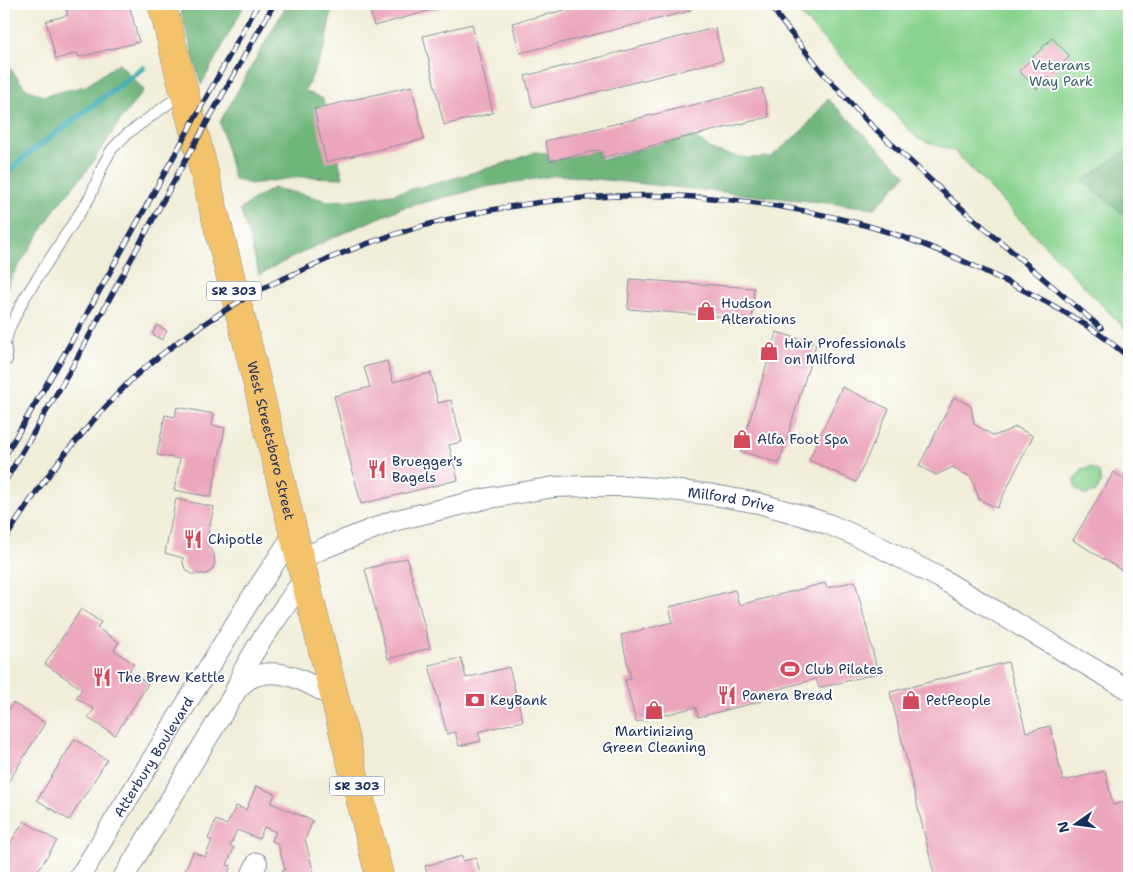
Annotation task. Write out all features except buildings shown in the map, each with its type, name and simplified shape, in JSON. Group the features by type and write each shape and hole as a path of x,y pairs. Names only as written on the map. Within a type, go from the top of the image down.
{"main road":[{"name":"West Streetsboro Street","path":"162,4 380,878"}],"street":[{"name":"Milford Drive","path":"299,558 393,521 484,499 554,487 626,486 729,498 758,503 804,516 868,541 940,578 1129,690"},
{"path":"124,878 140,848 234,694 244,668 260,642 299,558"},
{"name":"Atterbury Boulevard","path":"79,878 252,597 299,558"},
{"path":"234,694 249,679 268,673 295,677 335,698"}],"lane":[{"path":"7,360 5,343 10,327 25,297 90,197 112,149 126,134 184,92"}],"green space":[{"path":"179,4 245,4 201,85"},
{"path":"287,4 333,4 324,50 305,91 323,99 343,178 299,177 251,184 234,179 220,122"},
{"name":"Veterans Way Park","path":"793,4 1129,4 1129,333 954,151 918,139 798,12"},
{"path":"4,60 25,88 43,96 86,86 119,63 144,90 121,119 89,168 57,206 13,275 4,294"},
{"path":"828,99 906,175 875,208 558,175 486,187 402,208 334,237 259,275 240,210 273,188 328,201 350,200 392,194 448,180 535,152 548,153 550,161 599,150 602,160 692,136 716,152 746,158 771,157 804,129"},
{"path":"1129,148 1129,219 1083,181"},
{"path":"1090,467 1099,472 1101,483 1096,492 1085,495 1076,489 1074,481 1082,469"}],"waterway":[{"path":"4,176 24,157 143,68"}],"railway":[{"path":"4,457 69,346 258,4"},
{"path":"4,483 70,371 181,168 274,4"},
{"path":"770,4 823,73 867,121 953,201 1101,328"},
{"path":"4,541 32,498 63,456 117,395 150,364 210,320 269,285 370,243 437,222 505,207 575,199 645,196 715,199 784,207 853,222 892,233 929,247 1015,286 1082,323 1129,357"}],"place":[{"name":"Hudson Alterations","path":"706,311"},
{"name":"Hair Professionals on Milford","path":"769,351"},
{"name":"Alfa Foot Spa","path":"742,439"},
{"name":"Bruegger's Bagels","path":"377,469"},
{"name":"Chipotle","path":"193,539"},
{"name":"Club Pilates","path":"790,669"},
{"name":"The Brew Kettle","path":"102,677"},
{"name":"Panera Bread","path":"727,695"},
{"name":"KeyBank","path":"475,700"},
{"name":"PetPeople","path":"911,700"},
{"name":"Martinizing Green Cleaning","path":"654,710"}]}
